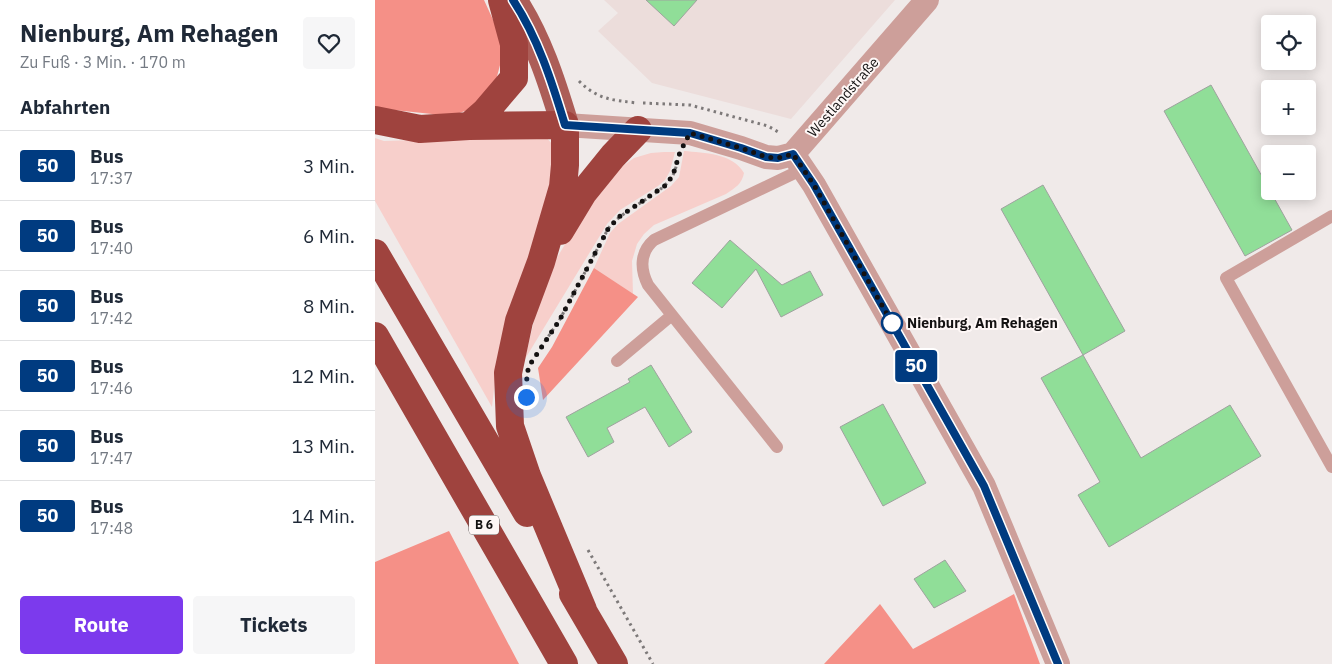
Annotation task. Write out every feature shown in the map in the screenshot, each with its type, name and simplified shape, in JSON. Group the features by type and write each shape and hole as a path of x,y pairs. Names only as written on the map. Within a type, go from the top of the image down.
{"highway":[{"path":"469,126 485,112 514,78 514,44 502,0"},
{"path":"375,120 420,129 469,126 565,125 563,187 541,262 519,321 509,373 510,426 527,476 583,610"},
{"path":"541,262 583,193 613,156 638,130"},
{"path":"375,253 614,664"},
{"name":"B 6","path":"375,336 564,664"},
{"name":"B 6","path":"375,347 404,386"}],"main road":[{"path":"513,0 527,21 551,78 565,125"}],"street":[{"name":"Westlandstraße","path":"798,161 927,0"},
{"path":"565,125 690,133 766,157 798,161 984,486 1058,664"}],"lane":[{"path":"777,447 648,285 644,277 642,262 648,245 654,240 798,161"},
{"path":"1332,216 1225,278 1332,467"},
{"path":"617,362 671,315"}],"path":[{"path":"575,72 579,81 588,90 604,98 641,103 690,105"},
{"path":"536,355 559,321 608,229 619,217 666,185 673,175 680,152 690,133"},
{"path":"587,547 653,664"}],"shaded area":[{"path":"375,0 484,0 505,46 494,88 476,107 451,116 375,108"},
{"path":"604,0 895,0 791,119 652,83 598,31 618,13"},
{"path":"545,136 553,145 551,183 496,371 492,407 375,201 375,138 384,141"},
{"path":"684,151 717,155 733,161 744,173 742,180 726,194 654,225 644,234 637,244 632,261 633,294 594,268 610,233 618,224 671,186 679,177"},
{"path":"675,152 670,171 665,180 620,210 607,224 525,359 537,308 555,261 579,221 616,171 634,158 651,153"},
{"path":"594,268 638,297 543,400 538,368 552,347"},
{"path":"449,531 519,664 375,664 375,562"},
{"path":"1014,594 1040,664 824,664 880,604 913,649"}],"building":[{"path":"646,0 697,0 674,26"},
{"path":"1211,85 1261,175 1261,200 1275,200 1292,230 1245,256 1164,111"},
{"path":"1043,185 1125,331 1083,355 1001,209"},
{"path":"730,240 782,285 810,271 823,295 781,317 756,269 722,308 692,283"},
{"path":"1083,355 1141,458 1230,405 1261,456 1109,547 1078,495 1100,482 1041,378"},
{"path":"651,365 692,432 669,447 645,407 607,428 614,442 588,457 566,417 630,382 628,379"},
{"path":"883,404 926,483 883,506 840,427"},
{"path":"945,560 966,591 934,608 914,579"}],"bus line":[{"name":"50","path":"513,0 527,21 551,78 565,125 690,133 766,157 778,158 793,154 814,185 984,486 1058,664"}],"place":[{"name":"Nienburg, Am Rehagen","path":"892,323"}],"route":[{"path":"526,397 529,366 559,321 608,229 619,217 666,185 673,175 680,152 690,133 766,157 778,158 793,154 814,185 892,323"}]}
